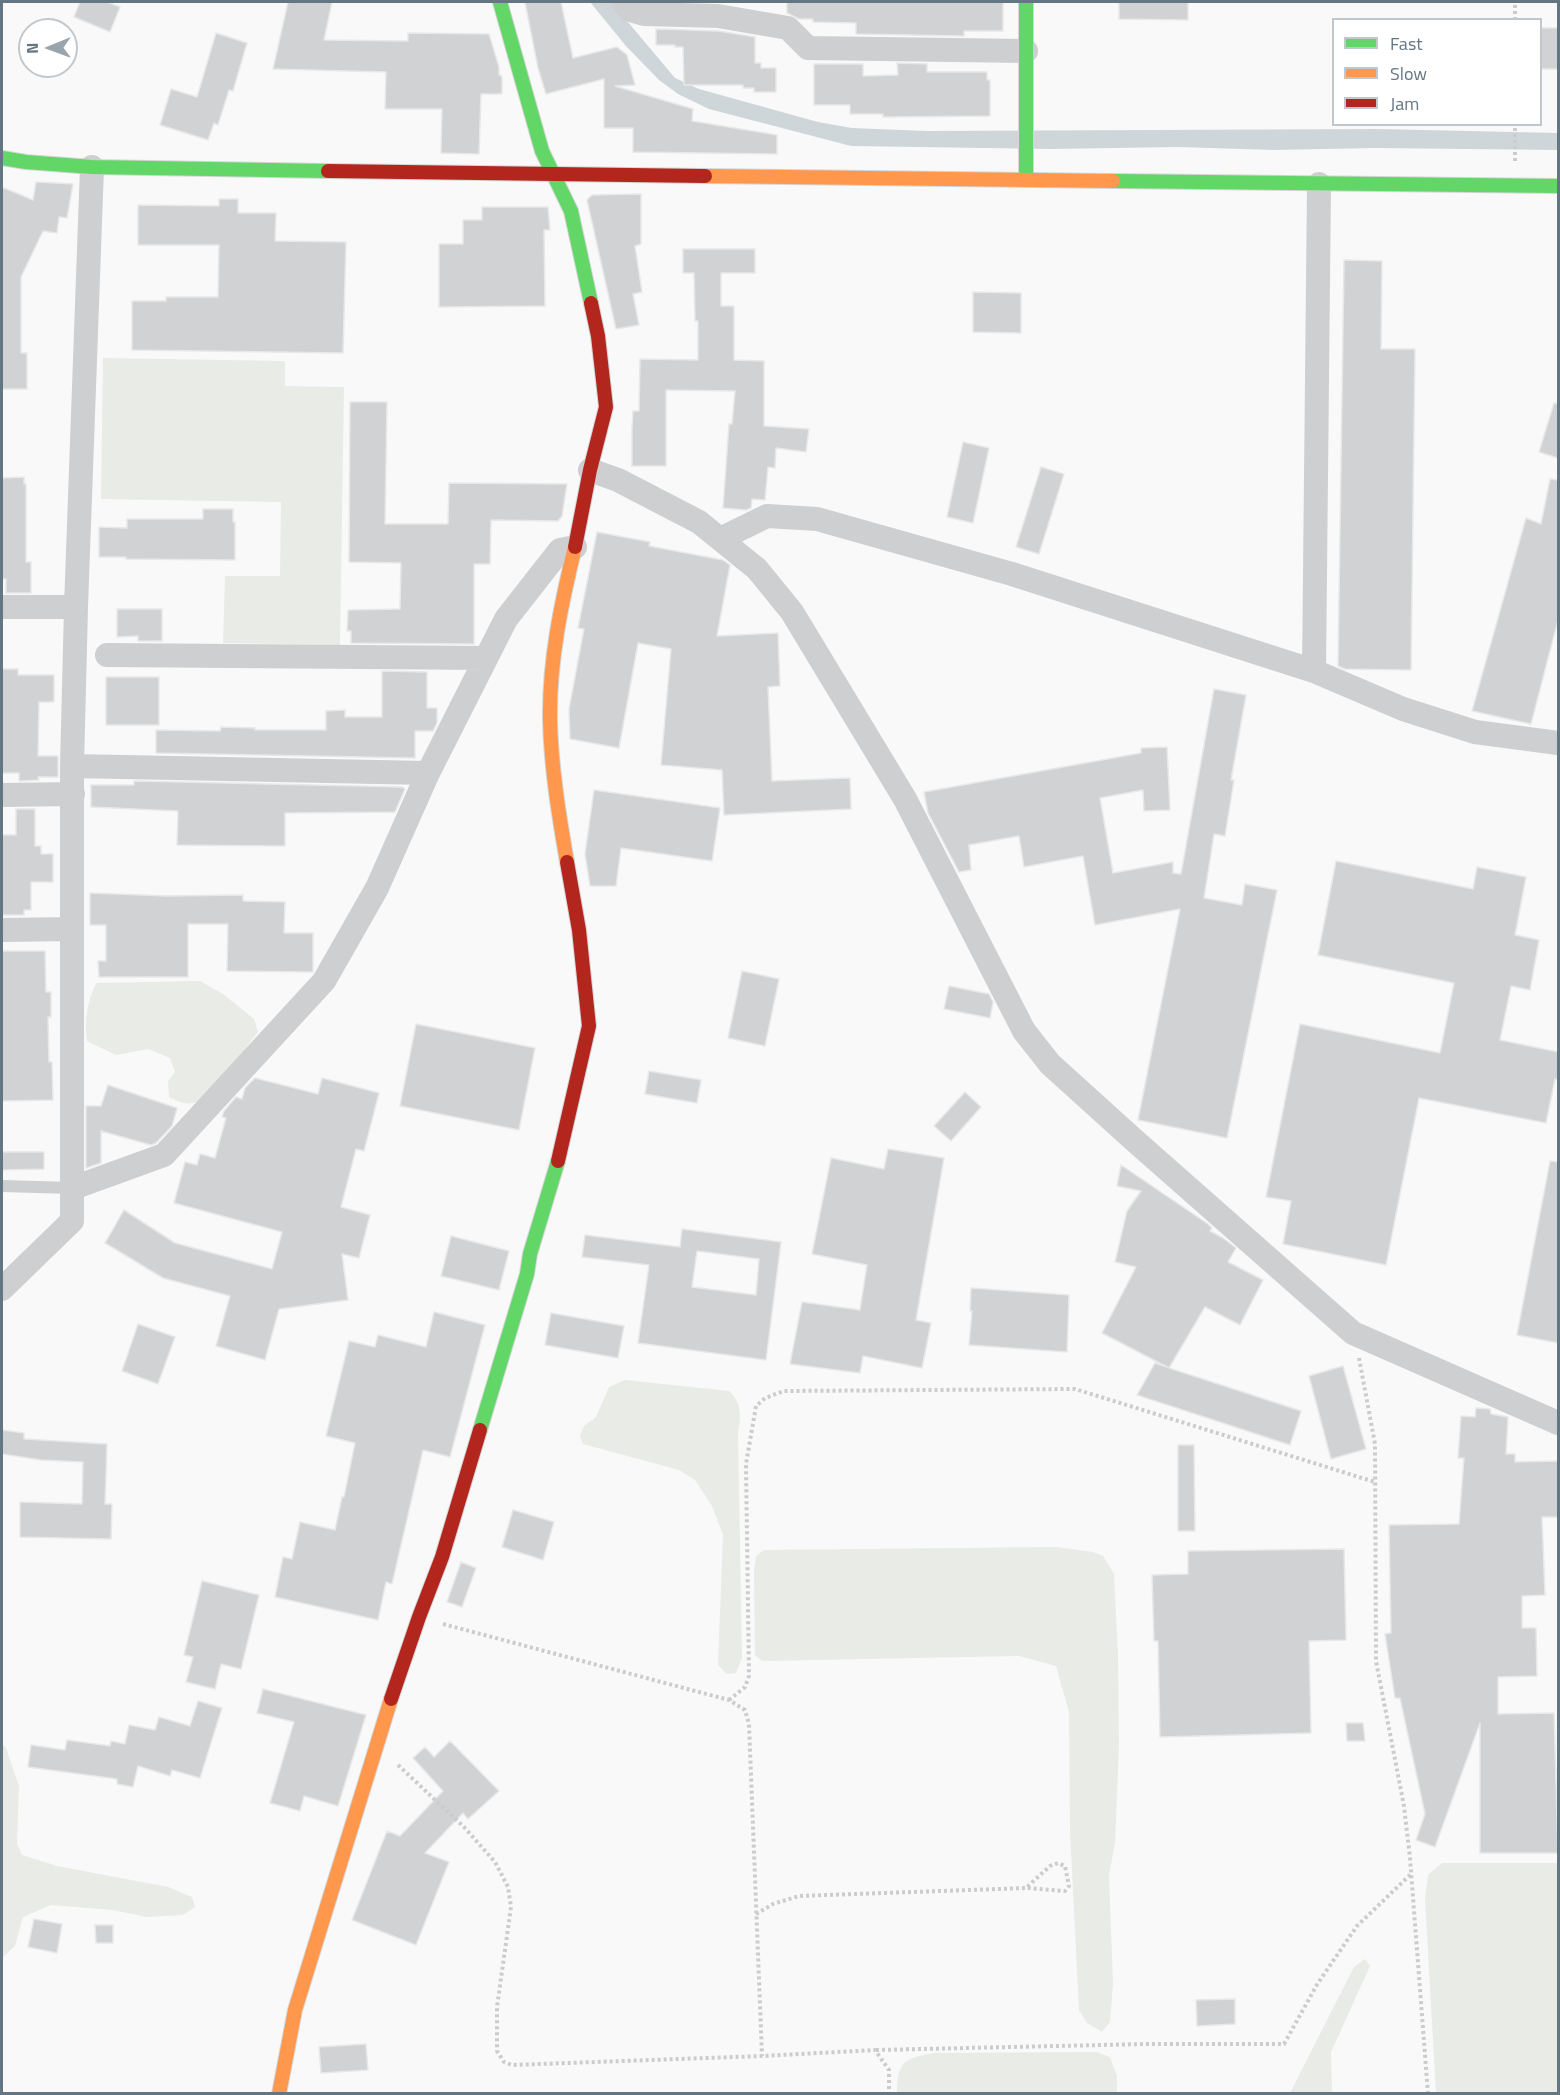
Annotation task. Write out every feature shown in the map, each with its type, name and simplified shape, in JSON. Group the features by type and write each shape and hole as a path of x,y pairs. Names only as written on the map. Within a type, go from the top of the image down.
{"street":[{"path":"279,2094 295,2010 376,1745 419,1617 442,1557 527,1274 562,1148 590,1026 579,930 554,768 550,721 551,685 559,613 606,407 598,336 571,212 542,151 500,2"},
{"path":"623,2 630,10 644,14 718,16 788,28 808,48 1026,51"},
{"path":"1026,2 1026,180"},
{"path":"2,158 92,167 1558,186"},
{"path":"2,1289 72,1221 72,766 92,167"},
{"path":"1314,671 1319,184"},
{"path":"590,470 618,480 699,522 757,569 792,612 905,800 1024,1030 1050,1064 1353,1333 1558,1423"},
{"path":"720,539 767,516 817,519 1012,574 1314,671 1403,709 1475,732 1558,743"},
{"path":"73,1188 164,1155 324,981 377,888 428,773 506,620 560,550 575,547"},
{"path":"2,607 76,607"},
{"path":"107,656 486,657"},
{"path":"72,766 428,773"},
{"path":"2,795 73,794"},
{"path":"2,930 72,929"}],"lane":[{"path":"2,1186 73,1188"}],"path":[{"path":"1515,2 1515,18"},
{"path":"1515,126 1515,154"},
{"path":"1353,1333 1375,1444 1376,1661 1404,1806 1428,2094"},
{"path":"729,1700 745,1687 749,1676 746,1464 756,1406 765,1398 784,1391 1075,1389 1375,1482"},
{"path":"419,1617 729,1700 746,1710 749,1724 762,2056"},
{"path":"376,1745 464,1827 495,1862 508,1887 511,1907 497,2007 497,2051 504,2062 512,2066 875,2050 1146,2044 1284,2044 1318,1983 1357,1926 1411,1874"},
{"path":"756,1914 773,1904 799,1896 1026,1888 1065,1891 1070,1886 1065,1866 1058,1863 1050,1866 1026,1888"},
{"path":"875,2050 889,2070 890,2094"}],"shaded area":[{"path":"590,2 611,2 675,78 699,89 818,122 852,128 926,131 1378,129 1558,133 1558,150 1375,148 1274,150 1178,147 1051,149 851,146 709,109 678,94 659,80 626,46"},
{"path":"103,358 285,361 285,386 344,387 340,645 223,643 225,576 280,576 281,502 101,499"},
{"path":"200,981 223,994 254,1019 258,1032 221,1081 196,1102 185,1103 169,1097 168,1081 175,1072 170,1058 148,1049 116,1055 87,1041 87,1012 96,983"},
{"path":"625,1380 729,1391 738,1405 740,1416 738,1433 742,1658 736,1673 727,1674 718,1665 723,1535 712,1506 695,1480 679,1470 583,1444 580,1436 584,1426 596,1417 609,1387"},
{"path":"1056,1547 1093,1552 1103,1556 1114,1574 1119,1744 1115,1843 1109,1875 1113,1984 1110,2022 1102,2032 1087,2023 1079,2010 1070,1831 1069,1712 1056,1666 1019,1656 762,1661 755,1655 754,1571 756,1556 764,1550"},
{"path":"2,1744 6,1748 19,1786 17,1844 22,1855 57,1866 168,1887 192,1897 195,1907 183,1915 147,1917 112,1910 51,1905 23,1917 15,1946 2,1958"},
{"path":"1442,1863 1558,1863 1558,2093 1436,2093 1425,1899 1428,1875"},
{"path":"1365,1959 1370,1966 1331,2052 1332,2093 1290,2093 1354,1967"},
{"path":"1097,2052 1110,2057 1117,2076 1117,2093 897,2093 899,2074 904,2063 924,2055 934,2053"}],"building":[{"path":"80,2 107,2 120,7 110,32 74,17"},
{"path":"288,2 332,2 324,40 408,41 408,33 489,34 499,67 499,75 502,78 502,94 481,94 479,154 441,153 442,109 385,109 386,72 273,69"},
{"path":"525,2 561,2 573,58 617,47 627,55 635,85 615,86 693,109 692,121 777,135 777,154 633,152 633,128 604,128 604,79 546,94 538,68"},
{"path":"787,2 1003,2 1003,31 964,31 964,36 856,34 856,23 813,22 813,19 799,19 787,13"},
{"path":"1119,2 1188,2 1188,20 1119,19"},
{"path":"1542,28 1558,28 1558,69 1542,69"},
{"path":"656,29 719,31 755,37 755,63 761,63 761,68 776,68 776,92 754,92 754,88 743,88 743,85 684,85 683,47 656,45"},
{"path":"216,33 247,43 233,91 229,90 218,125 214,123 208,140 160,125 171,89 197,97"},
{"path":"897,63 927,64 927,72 987,72 987,80 990,80 990,116 883,117 883,114 850,114 850,105 814,105 814,64 863,64 863,76 898,75"},
{"path":"36,182 73,184 67,218 59,217 57,233 43,231 21,277 21,353 27,353 27,389 2,389 2,187 33,200"},
{"path":"641,194 641,244 635,246 642,292 633,294 639,325 616,329 587,200 592,195"},
{"path":"219,199 238,199 238,213 276,213 275,241 346,242 343,353 132,350 132,301 166,301 166,297 218,297 219,245 138,245 138,205 219,206"},
{"path":"482,207 548,207 550,230 544,230 545,306 439,307 439,244 463,244 463,220 482,220"},
{"path":"683,249 755,249 755,273 721,273 721,306 734,306 734,360 764,361 764,426 809,429 806,452 776,448 775,468 768,467 765,500 752,499 751,508 746,510 723,508 729,424 732,424 735,391 666,390 666,466 632,466 633,411 639,411 640,359 698,360 694,273 683,273"},
{"path":"1344,260 1382,261 1381,349 1415,349 1411,670 1345,669 1338,666"},
{"path":"973,292 1021,293 1021,333 973,332"},
{"path":"350,402 387,402 385,524 448,524 449,483 567,484 562,516 558,521 491,520 490,564 474,564 474,644 351,643 351,631 347,631 348,610 400,609 401,563 349,562"},
{"path":"1554,403 1558,404 1558,458 1539,452"},
{"path":"963,442 989,448 973,523 947,517"},
{"path":"1041,467 1064,474 1039,554 1016,547"},
{"path":"24,477 24,484 26,484 26,562 31,562 31,593 6,593 6,579 2,579 2,478"},
{"path":"1550,479 1558,480 1558,620 1531,724 1472,711 1526,518 1541,524"},
{"path":"203,509 233,509 235,560 99,557 99,527 127,528 127,519 203,519"},
{"path":"597,532 650,542 649,546 723,560 730,565 717,636 778,633 780,686 768,687 772,781 850,778 851,809 724,815 722,770 661,765 671,649 638,643 619,748 570,739 569,709 584,629 578,628"},
{"path":"117,609 162,609 162,641 138,641 138,636 117,637"},
{"path":"2,669 18,669 18,675 54,675 54,702 39,702 38,756 58,756 58,777 38,777 39,780 19,781 19,773 2,773"},
{"path":"382,671 427,672 427,708 437,708 437,723 433,731 415,731 415,758 156,753 156,730 220,731 221,727 255,728 255,730 326,730 326,711 345,710 345,717 382,717"},
{"path":"106,677 159,677 159,725 106,725"},
{"path":"1214,689 1246,695 1231,780 1234,780 1225,836 1214,834 1204,898 1242,905 1245,884 1277,890 1227,1138 1138,1120 1180,909 1095,925 1083,856 1024,867 1019,836 969,845 971,870 959,872 928,813 924,792 1141,753 1141,748 1167,747 1170,810 1144,811 1143,790 1100,798 1113,873 1173,862 1173,873 1181,874"},
{"path":"134,781 402,787 405,789 395,812 285,813 285,846 177,845 178,811 91,807 91,785 134,785"},
{"path":"594,790 720,808 712,861 621,848 616,886 590,886 585,854"},
{"path":"16,809 35,809 35,846 41,846 41,854 53,854 53,882 31,882 31,910 24,910 24,915 2,915 2,835 16,835"},
{"path":"1336,861 1473,889 1477,867 1526,877 1515,935 1539,940 1530,990 1511,986 1500,1040 1558,1052 1558,1080 1555,1079 1546,1123 1419,1098 1386,1265 1283,1244 1291,1201 1266,1197 1300,1024 1440,1053 1454,983 1318,955"},
{"path":"90,893 167,896 243,895 243,901 285,902 284,933 313,933 313,972 227,971 228,924 188,924 188,977 99,977 98,961 106,961 106,925 90,925"},
{"path":"2,951 45,951 46,992 51,992 51,1017 48,1017 53,1100 2,1101"},
{"path":"742,971 779,979 765,1046 728,1038"},
{"path":"949,986 989,994 993,1002 990,1018 944,1009"},
{"path":"416,1024 535,1048 519,1130 400,1106"},
{"path":"649,1071 701,1080 697,1103 645,1094"},
{"path":"255,1078 318,1094 322,1078 379,1093 364,1151 356,1149 341,1207 370,1215 359,1258 342,1254 348,1300 279,1309 265,1360 216,1346 230,1296 163,1278 105,1243 124,1210 175,1243 272,1269 282,1232 174,1203 185,1162 197,1165 200,1154 215,1158 226,1118 222,1117 224,1111 236,1097 242,1099 245,1088"},
{"path":"108,1085 177,1108 172,1126 156,1143 151,1145 101,1131 101,1163 86,1168 86,1106 101,1106"},
{"path":"965,1092 981,1107 951,1141 934,1126"},
{"path":"888,1149 944,1158 916,1320 931,1323 922,1368 863,1356 860,1373 790,1364 802,1302 860,1310 867,1265 812,1254 831,1158 884,1169"},
{"path":"2,1152 44,1152 44,1169 2,1170"},
{"path":"1550,1161 1558,1162 1558,1343 1517,1335"},
{"path":"1121,1165 1208,1224 1212,1228 1210,1231 1236,1248 1228,1262 1263,1280 1240,1325 1205,1307 1169,1368 1301,1411 1290,1445 1137,1395 1155,1363 1167,1367 1102,1333 1136,1267 1115,1262 1127,1211 1141,1191 1117,1186"},
{"path":"682,1229 781,1242 766,1360 638,1343 649,1265 582,1257 585,1235 680,1247","holes":["697,1251 759,1259 756,1295 692,1287"]},
{"path":"451,1236 509,1251 499,1290 441,1276"},
{"path":"971,1288 1069,1295 1067,1352 969,1345 972,1311 970,1311"},
{"path":"434,1312 485,1325 450,1457 423,1450 392,1584 386,1582 378,1620 275,1597 283,1557 292,1559 300,1522 335,1530 355,1443 326,1436 349,1341 375,1347 378,1335 426,1347"},
{"path":"551,1313 624,1326 618,1358 545,1345"},
{"path":"138,1324 175,1337 158,1384 122,1371"},
{"path":"1343,1366 1366,1449 1331,1459 1309,1376"},
{"path":"1476,1408 1490,1409 1491,1414 1508,1417 1506,1454 1515,1454 1515,1462 1558,1461 1558,1517 1542,1517 1545,1595 1522,1596 1522,1628 1536,1628 1537,1676 1498,1677 1498,1714 1554,1713 1558,1853 1480,1853 1480,1723 1435,1847 1416,1840 1425,1814 1400,1698 1395,1698 1385,1634 1391,1633 1389,1525 1459,1524 1464,1458 1458,1458 1461,1416 1475,1417"},
{"path":"2,1430 24,1433 24,1439 107,1444 105,1504 112,1504 111,1539 20,1537 20,1502 82,1504 83,1462 41,1460 2,1454"},
{"path":"1178,1445 1194,1445 1195,1531 1178,1531"},
{"path":"513,1510 554,1522 543,1560 502,1547"},
{"path":"1344,1549 1346,1640 1309,1641 1311,1733 1160,1737 1158,1641 1154,1641 1152,1575 1188,1574 1188,1551"},
{"path":"461,1562 476,1568 462,1607 447,1602"},
{"path":"202,1581 259,1595 241,1669 221,1664 215,1689 186,1682 193,1657 184,1655"},
{"path":"263,1689 366,1715 338,1806 304,1796 300,1811 270,1803 294,1722 257,1713"},
{"path":"198,1701 222,1708 200,1778 172,1770 170,1776 138,1766 133,1787 117,1784 117,1779 28,1767 31,1745 65,1750 67,1740 110,1746 111,1741 125,1744 129,1725 155,1730 159,1717 190,1726"},
{"path":"1346,1723 1363,1723 1365,1741 1347,1741"},
{"path":"450,1741 499,1791 468,1819 463,1813 425,1853 449,1862 416,1945 352,1920 387,1831 400,1836 443,1791 413,1758 425,1747 434,1757"},
{"path":"34,1919 62,1924 57,1953 28,1947"},
{"path":"95,1925 113,1925 113,1943 96,1943"},
{"path":"1235,1999 1235,2024 1197,2026 1196,2000"},
{"path":"366,2044 368,2070 321,2073 319,2047"}],"traffic: fast":[{"path":"500,2 542,151 571,211 591,303"},
{"path":"1026,2 1026,180"},
{"path":"2,158 92,167 328,171"},
{"path":"1113,181 1558,186"},
{"path":"480,1430 558,1161"}],"traffic: slow":[{"path":"705,176 1113,181"},
{"path":"567,862 554,773 550,698 557,633 575,547"},
{"path":"279,2094 295,2010 391,1699"}],"traffic: jam":[{"path":"328,171 705,176"},
{"path":"575,547 590,470 606,407 598,336 591,303"},
{"path":"558,1161 589,1026 579,930 567,862"},
{"path":"391,1699 442,1557 480,1430"}]}
